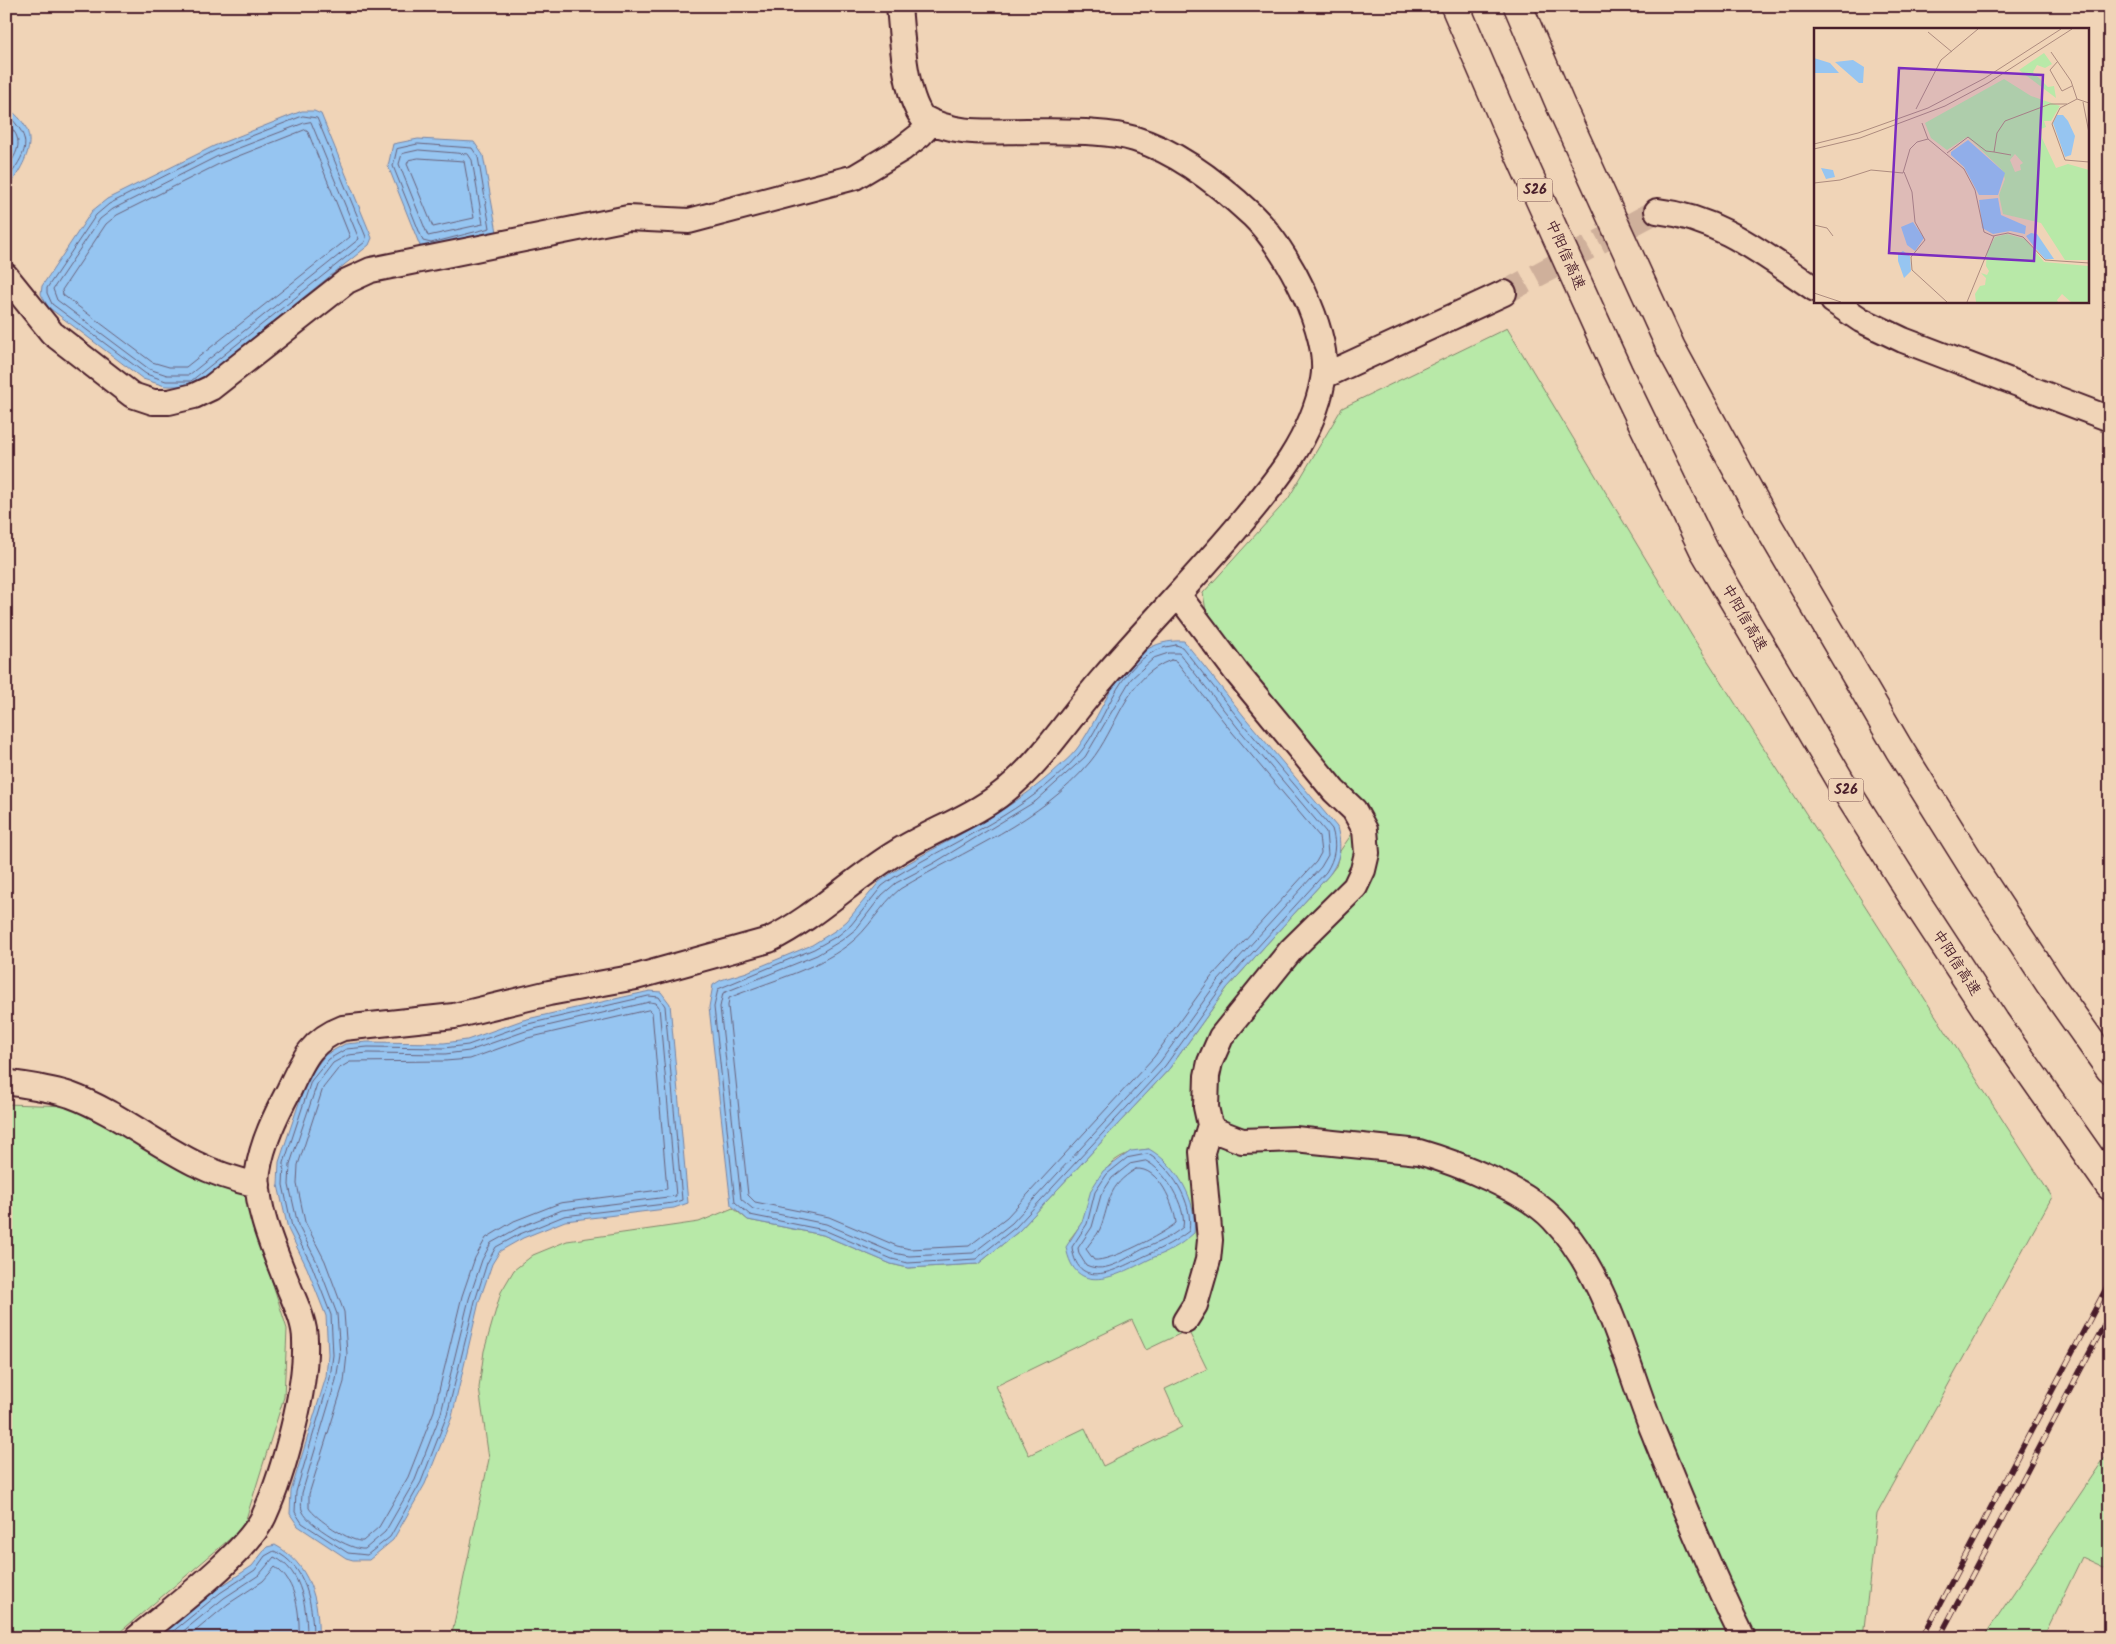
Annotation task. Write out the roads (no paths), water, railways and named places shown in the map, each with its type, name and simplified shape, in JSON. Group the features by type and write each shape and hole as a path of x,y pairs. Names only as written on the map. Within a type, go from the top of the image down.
{"highway":[{"name":"中阳信高速","path":"1455,6 1507,127 1618,372 1704,550 1842,784 1917,903 1995,1022 2110,1186"},
{"path":"1518,6 1564,113 1671,348 1763,517 1860,683 1963,850 2050,984 2110,1069"}],"street":[{"path":"137,1638 216,1570 249,1537 261,1521 281,1467 297,1410 304,1372 304,1331 273,1248 258,1185 258,1171 262,1152 276,1116 302,1061 314,1045 328,1034 344,1028 454,1016 549,993 636,977 760,942 790,930 897,852 963,817 1013,785 1102,680 1179,596 1290,462 1318,400 1324,376 1322,350 1311,308 1283,252 1272,236 1201,172 1163,150 1132,138 1108,134 1028,131 963,132 922,117 915,103 904,51 900,6"},
{"path":"6,276 52,333 132,394 153,402 169,402 194,396 211,388 347,281 371,270 628,218 652,217 677,222 714,216 855,177 902,149 920,135 932,122"},
{"path":"1657,211 1680,214 1714,224 1734,235 1814,288"},
{"path":"1324,376 1504,293"},
{"path":"1834,302 1861,320 1903,340 2110,420"},
{"path":"1179,596 1249,688 1334,791 1354,810 1365,830 1367,853 1363,870 1355,887 1291,950 1221,1038 1210,1062 1207,1076 1206,1107 1210,1125 1202,1152 1210,1240 1208,1260 1195,1305 1185,1321"},
{"path":"6,1082 53,1090 71,1096 114,1116 194,1163 235,1179 258,1185"},
{"path":"1210,1125 1216,1131 1242,1141 1295,1139 1428,1155 1514,1190 1552,1218 1585,1262 1601,1294 1659,1444 1722,1594 1743,1638"}],"water":[{"path":"6,107 26,127 29,137 25,158 6,192"},
{"path":"302,111 314,111 321,114 372,238 369,245 193,386 165,386 143,379 48,307 41,294 42,286 92,211 107,199 214,146"},
{"path":"418,139 474,142 483,155 497,232 431,248 420,246 388,166 393,144"},
{"path":"1184,641 1247,720 1337,827 1340,840 1338,858 1329,875 1227,988 1169,1069 1019,1231 978,1264 908,1268 891,1264 823,1235 748,1220 731,1205 709,1007 713,985 721,980 747,972 812,945 847,921 879,882 890,874 973,827 1033,789 1076,750 1118,679 1130,663 1145,651 1163,643"},
{"path":"650,991 661,992 670,1004 688,1203 674,1208 565,1221 523,1238 500,1251 492,1264 479,1302 452,1417 425,1484 393,1540 369,1560 346,1558 298,1526 290,1514 291,1491 326,1377 328,1354 326,1316 307,1268 288,1229 278,1185 279,1162 307,1079 325,1055 345,1044 367,1042 444,1043 467,1040 523,1020"},
{"path":"1149,1149 1168,1164 1184,1185 1193,1209 1194,1233 1169,1251 1123,1272 1099,1279 1088,1278 1078,1273 1071,1263 1066,1247 1082,1222 1091,1190 1103,1171 1131,1151"},
{"path":"275,1545 296,1562 310,1584 317,1610 318,1638 157,1638 217,1589 252,1566 267,1547"}],"tunnel":[{"path":"1504,293 1657,211"}],"railway":[{"path":"1922,1638 2110,1281"},
{"path":"1939,1638 2110,1314"}]}
